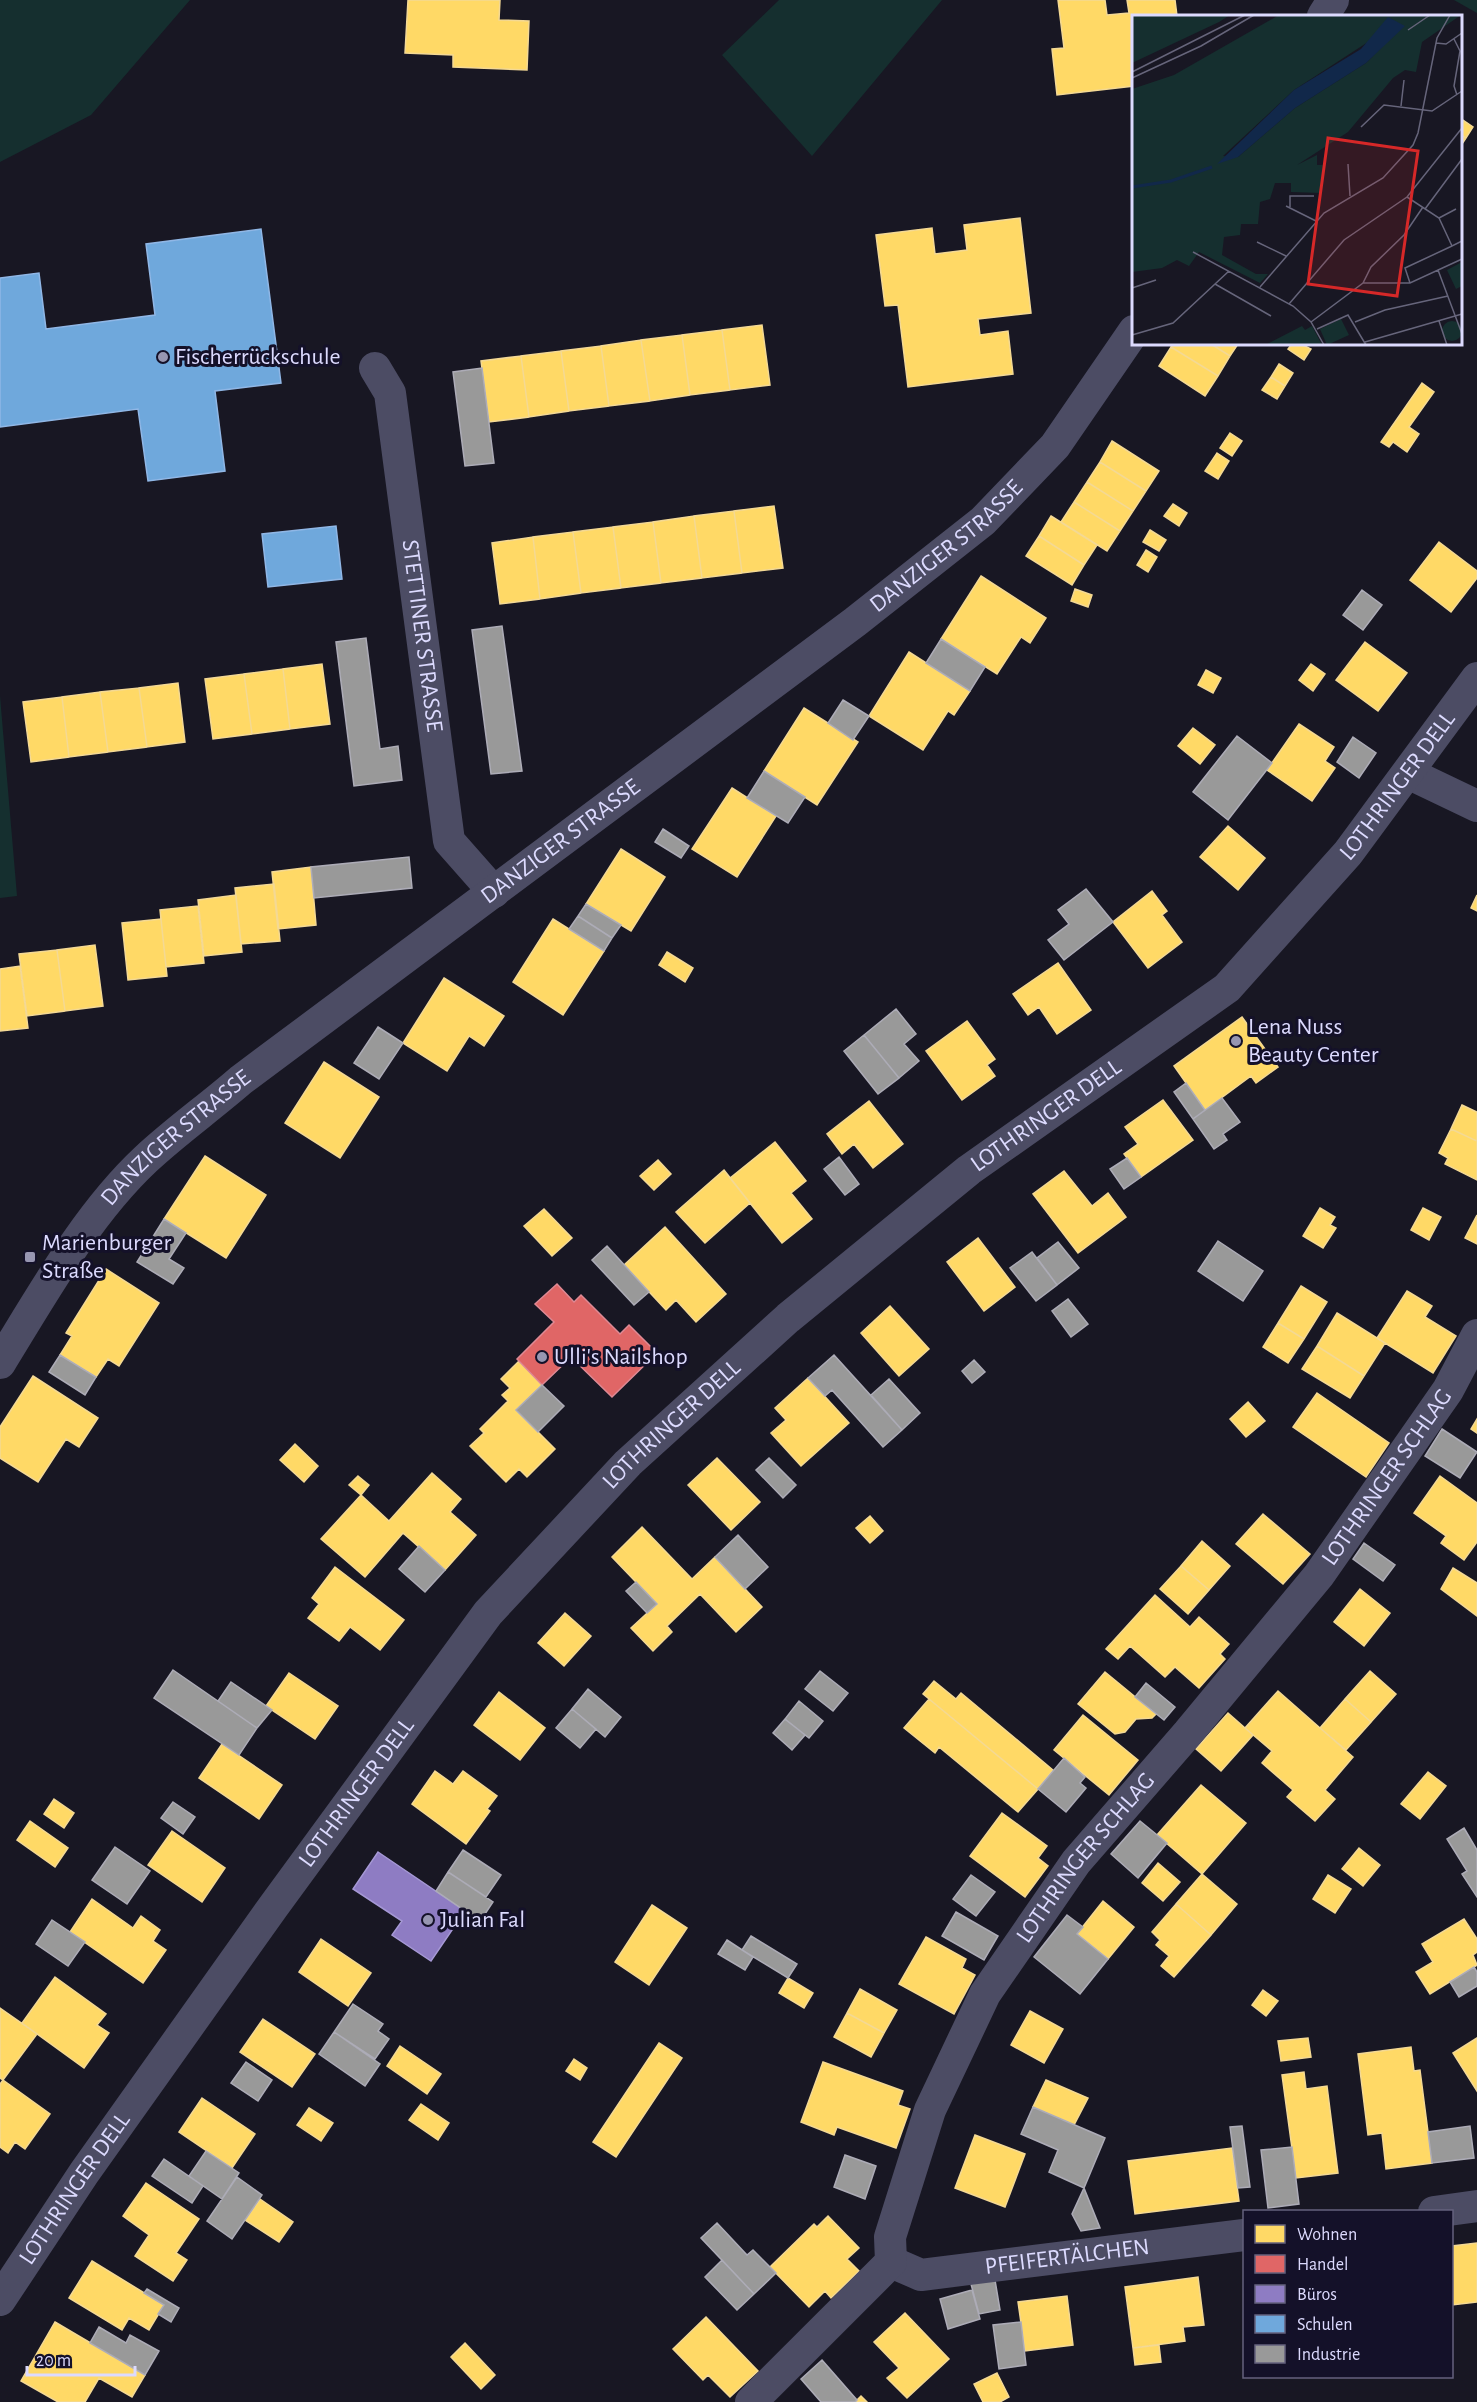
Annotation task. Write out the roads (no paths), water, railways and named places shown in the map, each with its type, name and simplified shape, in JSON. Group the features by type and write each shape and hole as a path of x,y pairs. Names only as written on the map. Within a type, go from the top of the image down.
{"street":[{"path":"1324,15 1333,0"},
{"name":"DANZIGER STRASSE","path":"0,1363 53,1277 97,1216 145,1160 241,1080 855,622 984,520 1055,446 1132,334"},
{"name":"STETTINER STRASSE","path":"375,368 390,393 449,841 494,892"},
{"name":"LOTHRINGER DELL","path":"0,2300 84,2173 246,1945 488,1613 628,1463 788,1318 969,1170 1227,988 1348,854 1477,678"},
{"path":"1408,773 1477,806"},
{"name":"LOTHRINGER SCHLAG","path":"891,2262 890,2237 930,2110 985,1994 1076,1862 1188,1733 1319,1575 1448,1390 1477,1335"},
{"path":"1443,2210 1477,2206"},
{"name":"PFEIFERTÄLCHEN","path":"891,2262 921,2275 1243,2235"},
{"path":"751,2402 891,2262"}],"place":[{"name":"Fischerrückschule","path":"163,357"},
{"name":"Lena Nuss Beauty Center","path":"1236,1041"},
{"name":"Marienburger Straße","path":"30,1257"},
{"name":"Ulli's Nailshop","path":"542,1357"},
{"name":"Julian Fal","path":"428,1920"}]}
